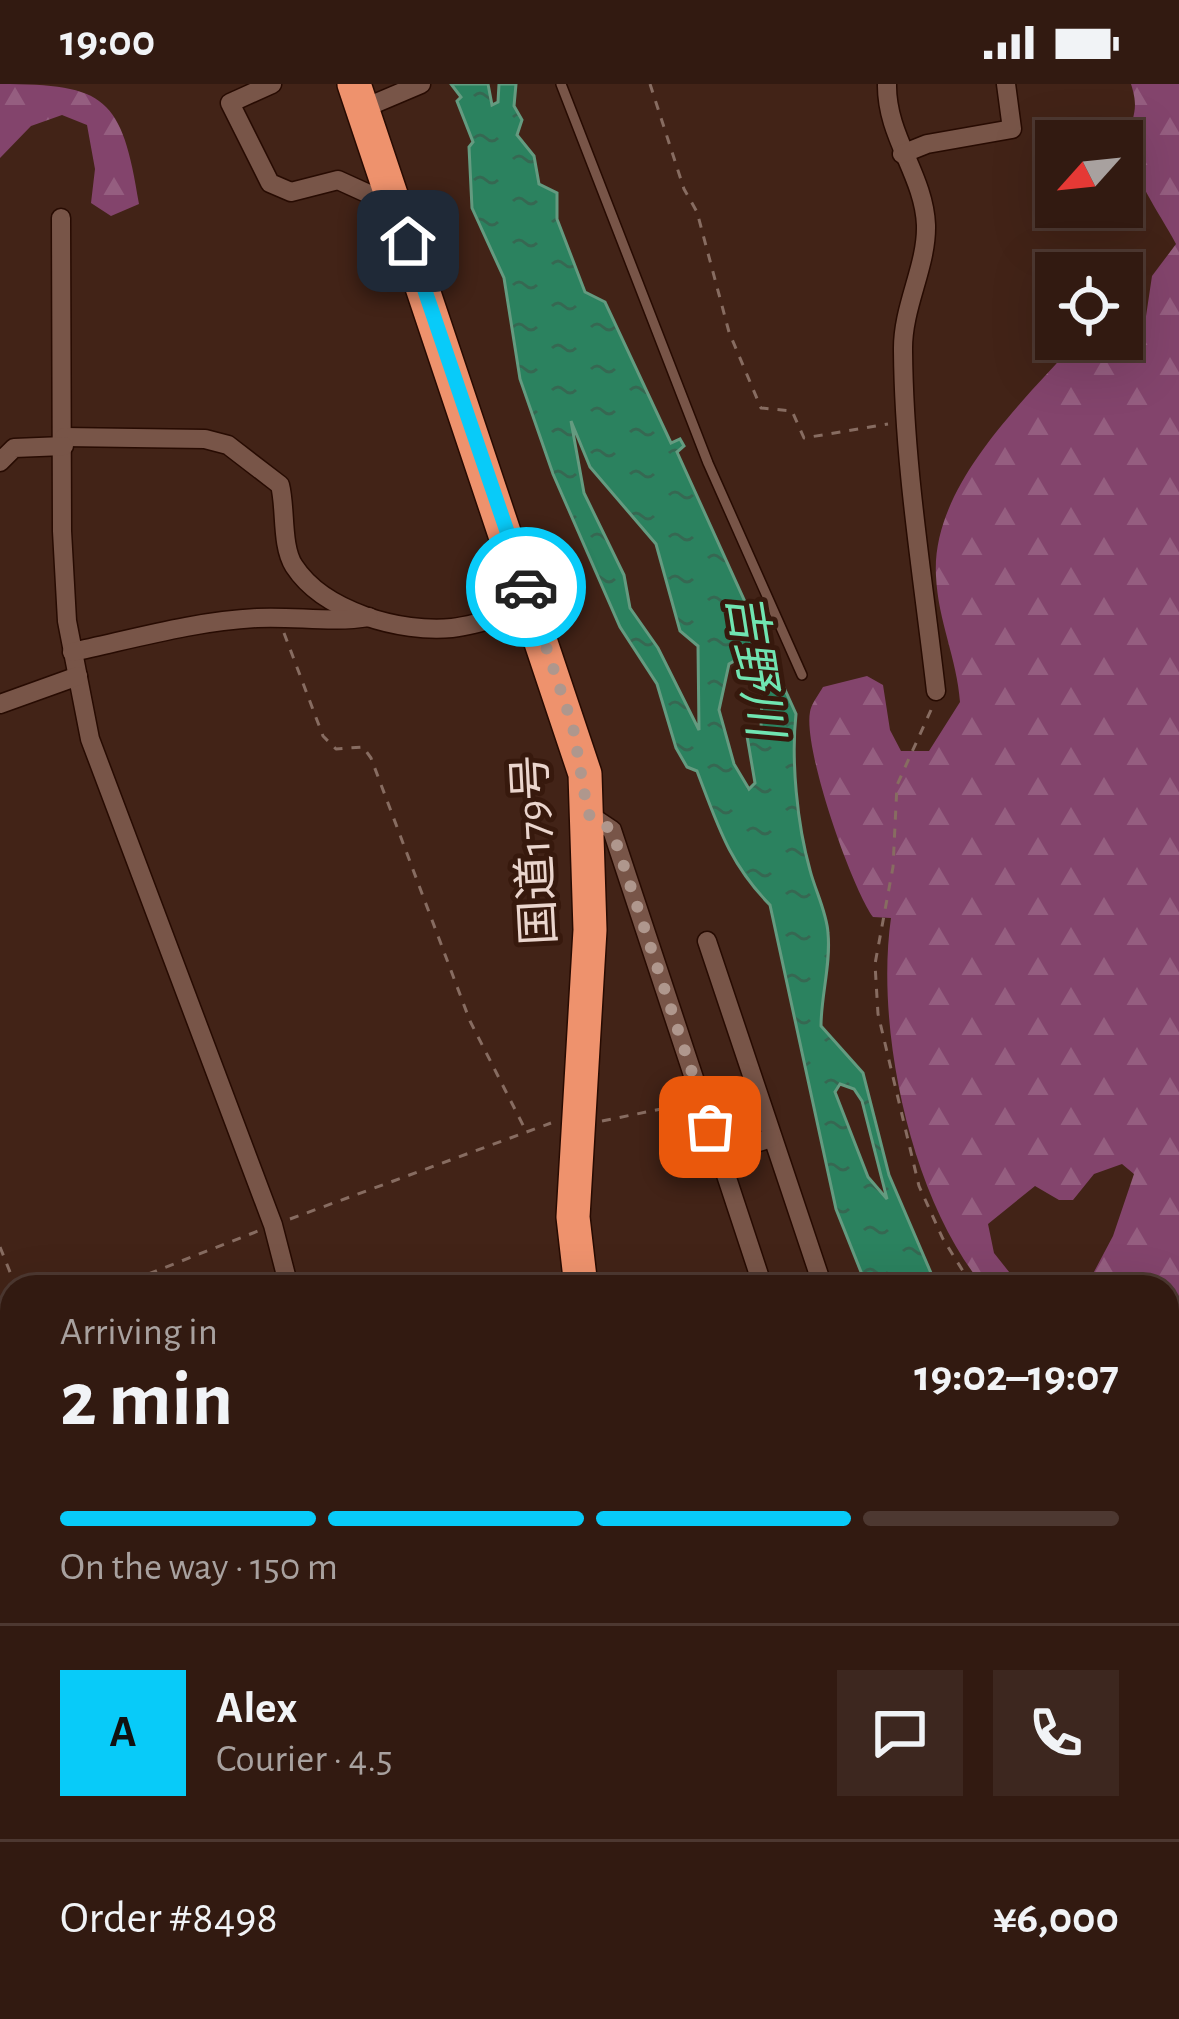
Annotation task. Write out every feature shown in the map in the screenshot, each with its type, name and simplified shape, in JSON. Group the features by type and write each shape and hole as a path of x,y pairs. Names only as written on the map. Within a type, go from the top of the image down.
{"highway":[{"name":"国道179号","path":"358,96 573,727 588,814 590,930 575,1121 573,1217 580,1275"}],"street":[{"path":"272,84 230,103 270,183 291,192 338,180 358,185 380,203 395,205"},
{"path":"887,84 890,120 919,192 926,229 904,322 913,526 936,691"},
{"path":"902,154 926,144 1012,129 1006,84"},
{"path":"358,96 414,87"},
{"path":"61,218 62,531 72,652 101,779 273,1225 287,1275"},
{"path":"0,462 14,448 64,442 205,440 228,445 280,485 294,566 335,602 369,617 412,627 453,628 532,607"},
{"path":"72,652 189,625 369,617"},
{"path":"0,704 78,676"},
{"path":"588,814 612,830 759,1275"},
{"path":"707,941 812,1275"},
{"path":"719,1155 771,1138"}],"lane":[{"path":"561,84 707,463 802,675"}],"path":[{"path":"650,84 684,188 697,212 729,332 761,408 791,411 804,438 908,422"},
{"path":"281,619 323,736 336,749 363,747 370,758 461,1000 526,1130"},
{"path":"936,691 927,725 905,757 897,785 893,867 876,980 888,1066 920,1186 943,1239 966,1275"},
{"path":"146,1275 526,1130 575,1121 621,1122 701,1100"},
{"path":"0,1246 11,1275"}],"green space":[{"path":"0,84 64,88 103,104 125,140 139,204 111,216 91,203 95,169 87,125 62,115 31,126 0,158"},
{"path":"1131,84 1179,84 1179,1275 1092,1275 1113,1236 1134,1174 1122,1164 1094,1174 1073,1200 1059,1200 1035,1186 988,1224 994,1253 1011,1275 976,1275 936,1208 918,1161 894,1060 887,962 891,918 873,917 853,877 821,785 810,730 811,709 823,687 867,676 883,685 890,730 901,751 929,751 960,702 936,576 938,543 963,480 983,449 1060,360 1143,360 1152,276 1176,244 1143,184 1143,120 1133,120"}],"water":[{"name":"吉野川","path":"451,84 488,84 492,105 498,102 499,84 516,84 514,106 522,120 517,135 534,156 539,184 557,193 557,219 585,292 605,302 671,443 680,439 684,446 677,452 796,714 799,813 828,933 821,1026 863,1073 889,1175 932,1275 862,1275 836,1209 770,905 734,859 697,771 687,767 676,748 657,684 620,627 553,474 520,379 504,278 472,208 469,147 473,142 457,101 461,97","holes":["571,421 590,467 656,544 680,631 698,646 699,730 658,648 630,608 624,575 584,493","740,658 762,687 761,729 747,736 755,783 749,789 734,764 719,710 729,664","840,1084 854,1089 862,1101 887,1199 868,1177 835,1092"]}],"way so far":[{"path":"526,587 573,727 585,774 588,814 612,830 710,1127"}],"route":[{"path":"408,241 526,587"}]}
